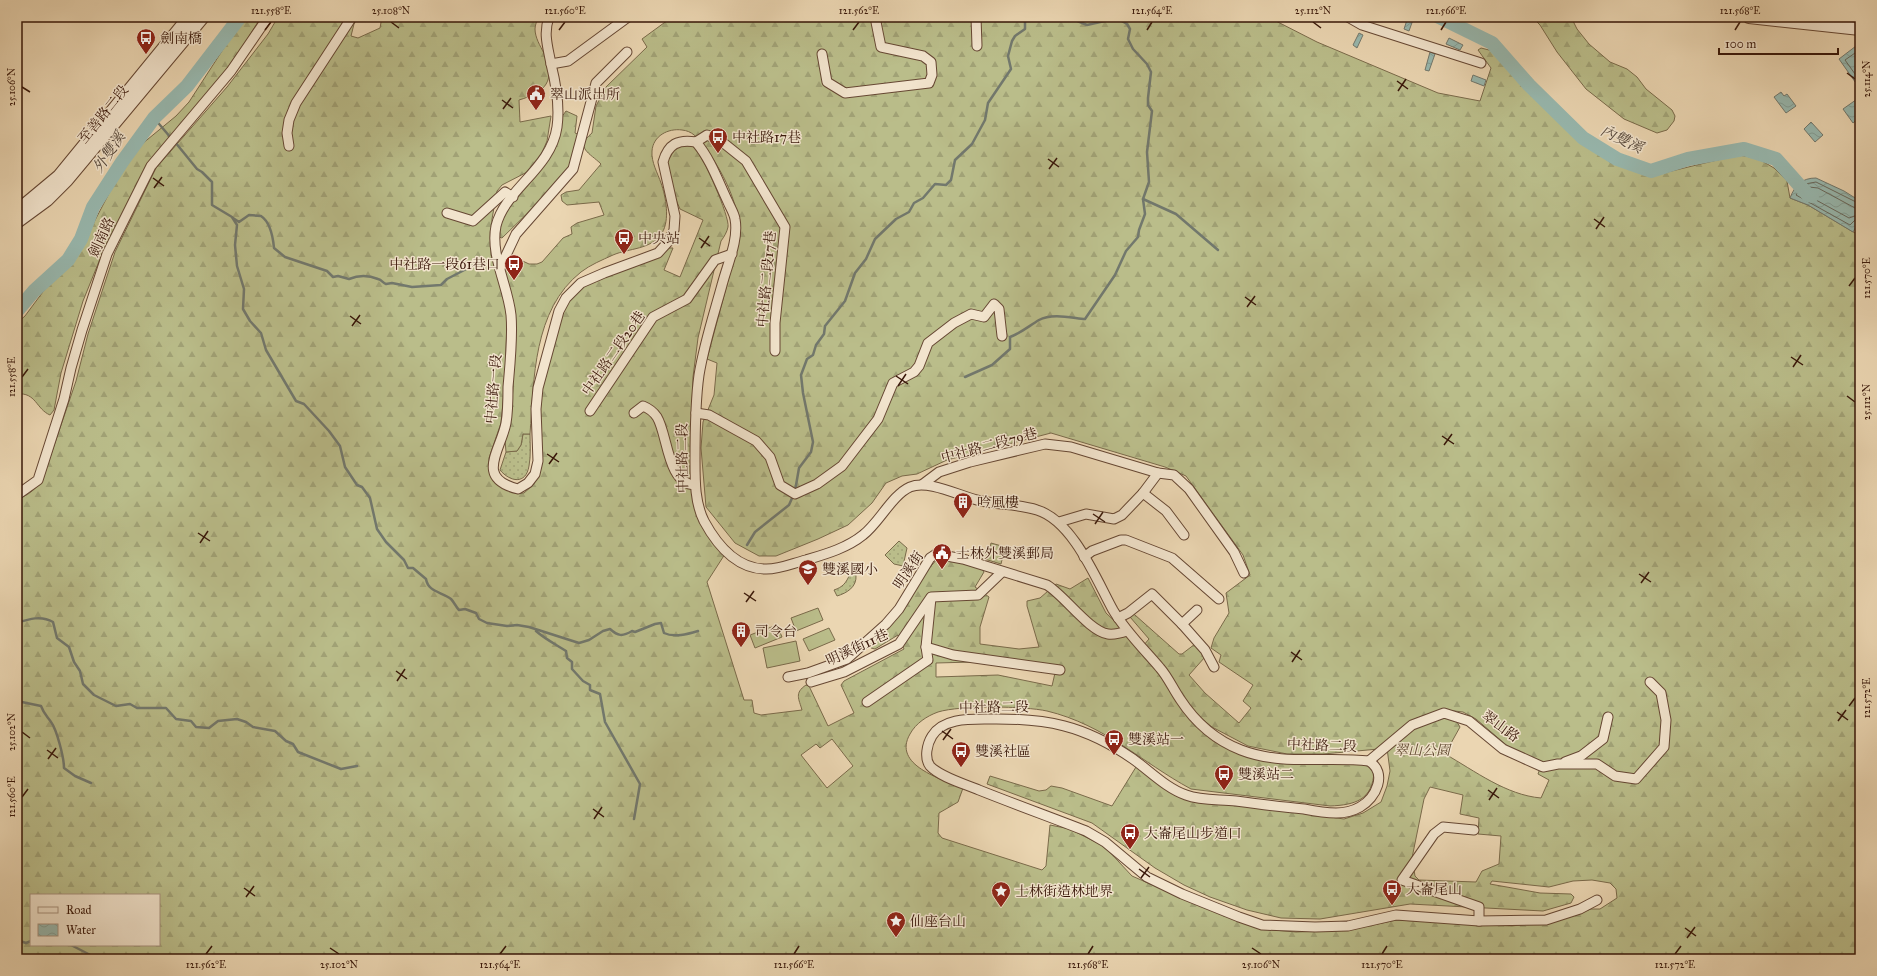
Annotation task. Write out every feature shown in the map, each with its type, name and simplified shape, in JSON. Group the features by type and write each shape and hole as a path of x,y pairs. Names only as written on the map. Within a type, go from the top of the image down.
{"street":[{"name":"至善路二段","path":"17,211 65,170 189,17"},
{"name":"至善路二段","path":"17,222 47,200 67,180 203,17"},
{"name":"劍南路","path":"17,495 38,480 64,399 70,368 107,254 151,166 231,71 268,17"},
{"path":"290,146 287,133 289,120 296,103 352,17"},
{"name":"中社路一段","path":"549,17 545,26 557,98 557,127 552,144 540,165 501,214 495,236 500,268 506,288 511,316 506,423 493,460 493,471 506,486 518,489 528,483 535,474 538,461 536,409 538,388 559,311 566,298 581,283 658,253 668,242 674,230 675,216 663,162 665,155 671,147 679,142 686,140 696,142"},
{"path":"552,64 568,61 628,17"},
{"path":"822,54 827,82 845,93 929,83 932,75 931,62 923,56 881,47 875,17"},
{"path":"976,17 977,46"},
{"path":"1348,17 1362,25 1481,63"},
{"path":"1749,17 1860,29"},
{"path":"500,268 516,234 573,169 596,83 627,52"},
{"name":"中社路二段17巷","path":"696,142 707,135 721,141 746,161 785,227 775,323 775,351"},
{"name":"中社路二段","path":"696,142 706,155 735,219 734,245 732,254 725,272 699,374 696,413 695,484 698,505 703,518 723,549 738,561 751,567 764,569 778,568 826,554 864,535 901,493 911,486 923,484 980,501 1037,510 1059,522 1084,557 1118,618 1127,631 1162,670 1191,715 1218,739 1242,750 1266,756 1301,760 1369,761 1375,765 1378,771 1378,784 1364,805 1356,809 1335,813 1198,798 1185,795 1172,788 1134,760 1106,743 1069,726 1042,721 1013,719 965,719 940,727 929,740 926,752 930,765 937,771 970,786 1086,831 1105,842 1148,877 1190,897 1262,925 1315,927 1348,926 1396,915 1479,921 1546,920 1580,909 1597,900"},
{"path":"447,213 473,221 505,192 513,197"},
{"name":"中社路二段20巷","path":"590,411 653,318 687,299 715,260 732,254"},
{"path":"696,413 709,415 756,441 770,457 780,485 795,494 817,484 842,466 878,419 893,383 914,372 920,366 928,343 954,323 971,314 984,317 994,304 999,309 1002,336"},
{"path":"634,413 642,406 651,409 657,417 679,478 689,484 695,484"},
{"name":"中社路二段79巷","path":"923,484 939,472 970,462 1045,444 1071,447 1158,473 1174,475 1189,489 1234,552 1244,573"},
{"path":"1059,522 1086,514 1114,519 1122,515 1143,493 1158,473"},
{"path":"1143,493 1166,512 1184,535"},
{"path":"1084,557 1121,540 1126,540 1172,558 1219,599"},
{"name":"明溪街","path":"788,677 808,673 847,659 886,624 899,609 930,558 936,554 963,559 1047,585 1057,591 1068,604 1095,627 1107,634 1115,635 1127,631"},
{"path":"867,702 928,660 926,647 931,597 978,595 1002,572"},
{"path":"1118,618 1128,613 1152,594 1205,650 1214,667"},
{"name":"明溪街11巷","path":"811,682 844,672 899,644 931,597"},
{"path":"1182,624 1197,610"},
{"path":"926,647 953,655 1060,670"},
{"path":"1558,764 1597,764 1615,776 1636,779 1664,747 1666,720 1661,693 1650,682"},
{"name":"翠山路","path":"1369,761 1412,725 1444,713 1470,721 1503,749 1543,767 1558,764"},
{"path":"1558,764 1581,756 1603,740 1608,717"},
{"path":"1474,830 1442,827 1434,834 1402,880 1479,907 1479,921"}],"green space":[{"path":"244,17 261,17 232,64 149,163 102,254 83,301 61,373 54,410 50,415 45,412 32,398 23,394 17,394 17,323 25,316 48,285 65,270 81,247 115,182 142,144 176,116 189,102"},
{"name":"翠山公園","path":"278,17 358,17 354,24 351,36 358,38 380,28 382,17 538,17 535,32 547,63 549,71 548,78 542,89 519,100 520,122 551,116 547,141 533,169 502,185 497,191 492,219 491,255 504,296 507,318 505,381 501,423 489,458 489,466 498,483 515,493 524,493 533,485 538,477 542,454 540,418 541,394 561,312 569,298 583,284 669,248 673,248 664,270 680,277 703,220 680,209 670,186 667,157 677,145 684,144 693,146 704,162 715,187 725,212 728,227 721,241 698,338 693,377 692,407 694,490 725,554 707,582 744,700 752,700 754,713 761,715 802,710 798,696 802,688 806,685 809,686 828,726 854,713 841,685 844,681 904,649 898,635 875,649 871,648 870,645 923,575 940,556 982,569 984,572 975,587 989,597 980,627 980,644 1019,649 1039,647 1027,606 1027,601 1040,598 1056,584 1070,589 1088,578 1106,613 1123,629 1157,668 1171,690 1233,750 1366,763 1374,771 1370,789 1366,795 1355,802 1330,806 1191,789 1105,735 1068,717 1037,709 992,707 962,708 938,712 926,718 912,730 906,745 908,754 913,762 922,769 932,775 963,788 958,802 939,813 938,833 942,838 1042,870 1046,866 1050,825 1070,829 1105,847 1132,876 1196,904 1262,929 1296,932 1348,930 1397,920 1512,926 1558,920 1591,909 1600,909 1617,898 1616,889 1610,883 1592,880 1573,881 1549,887 1492,881 1490,884 1540,893 1571,894 1574,897 1571,903 1543,911 1410,904 1320,919 1281,918 1247,910 1210,897 1184,885 1155,868 1092,823 987,784 990,776 1039,791 1046,790 1051,786 1062,788 1112,806 1136,767 1168,789 1295,812 1344,819 1363,813 1381,802 1387,786 1390,771 1387,748 1413,727 1444,717 1457,722 1460,727 1445,754 1479,775 1515,792 1541,798 1549,780 1538,774 1542,763 1511,749 1476,719 1463,712 1446,710 1417,718 1408,723 1379,749 1323,754 1287,754 1248,746 1212,727 1196,714 1143,646 1149,639 1130,617 1132,613 1135,615 1179,654 1182,654 1195,644 1205,657 1189,675 1205,693 1239,723 1251,708 1243,701 1253,685 1219,662 1221,655 1211,648 1214,638 1229,613 1226,593 1250,575 1243,555 1186,476 1165,467 1051,433 947,460 917,474 902,476 886,483 872,503 848,525 776,556 759,556 735,543 706,507 701,448 703,422 714,395 717,363 707,359 740,236 739,224 737,212 729,188 701,142 689,132 672,130 658,137 653,146 652,155 655,168 660,179 666,202 667,215 662,233 657,239 646,246 613,255 585,269 565,288 553,306 545,325 535,369 530,434 523,434 521,445 517,451 506,452 505,440 510,426 513,388 513,347 502,268 510,255 529,264 537,264 542,262 563,238 572,234 571,227 577,223 604,215 599,202 567,205 562,201 561,195 566,192 579,190 601,164 586,150 584,143 592,133 596,106 606,87 647,47 642,39 668,20 668,17 1268,17 1317,42 1438,93 1480,101 1491,68 1478,50 1481,48 1493,51 1529,91 1579,138 1611,163 1651,176 1738,155 1757,158 1774,168 1787,181 1790,198 1808,205 1860,236 1860,959 17,959 17,499 31,492 42,481 76,381 88,334 115,252 156,168 227,87 268,34","holes":["973,662 1008,665 1055,673 1052,686 998,675 936,677 936,663","832,739 853,766 827,788 801,755 816,744 820,748","1430,787 1463,795 1460,814 1479,818 1478,834 1501,836 1499,864 1482,871 1476,882 1419,880 1415,876 1412,858 1424,799"]},
{"path":"1532,17 1571,17 1577,29 1589,44 1610,62 1627,69 1637,77 1646,89 1672,110 1675,116 1674,121 1667,130 1657,133 1624,119 1586,89 1557,52 1540,25"},
{"path":"566,111 577,116 575,133 580,135 572,163 541,200 502,238 499,237 501,221 511,205 528,184 561,118"},
{"path":"523,434 530,434 529,466 525,476 517,480 508,477 500,470 506,452 517,451 521,445"},
{"path":"899,541 907,548 903,566 894,564 885,555"},
{"path":"991,543 1005,547 1001,564 971,555 972,549 989,553"},
{"path":"850,574 856,575 855,583 851,589 837,596 834,590 840,588 844,584"},
{"path":"818,608 823,620 796,631 791,618"},
{"path":"777,625 782,637 755,648 750,635"},
{"path":"829,628 835,640 809,651 803,639"},
{"path":"796,641 800,661 767,668 763,648"}],"water":[{"path":"1408,17 1414,17 1409,31 1404,29"},
{"path":"1359,33 1363,35 1357,48 1353,45"},
{"path":"1449,38 1463,45 1460,50 1446,44"},
{"path":"1856,46 1860,51 1860,85 1858,86 1839,59"},
{"path":"1430,52 1435,54 1429,71 1425,70"},
{"path":"1473,75 1486,80 1484,86 1471,81"},
{"path":"1781,92 1784,96 1787,94 1796,106 1786,113 1774,97"},
{"path":"1860,97 1860,117 1853,123 1843,109"},
{"path":"1811,122 1823,135 1815,142 1804,129"},
{"path":"1816,178 1844,191 1860,201 1860,220 1853,232 1808,205 1790,198 1794,189 1800,183 1807,179"}],"waterway":[{"name":"外雙溪","path":"17,311 34,291 68,260 81,239 93,207 122,162 154,118 187,86 240,17"},
{"path":"795,491 799,468 811,452 813,442 803,393 801,375 807,359 813,355 816,345 824,334 825,326 845,301 855,273 866,259 875,239 896,219 909,212 914,203 923,198 935,184 946,185 951,180 955,160 972,144 985,120 988,103 1011,69 1008,56 1012,41 1015,36 1025,29 1025,17"},
{"path":"965,377 992,365 1010,349 1010,337 1039,320 1056,316 1085,319 1115,275 1126,251 1138,237 1145,214 1143,199 1149,182 1147,152 1152,111 1148,105 1151,72 1147,64 1133,49 1128,39 1130,29 1127,24 1120,20 1109,20 1087,25 1068,17"},
{"name":"內雙溪","path":"1439,17 1492,43 1529,85 1583,138 1617,159 1651,171 1688,159 1744,149 1776,159 1808,195 1812,196"},
{"path":"154,118 171,138"},
{"path":"175,142 197,169 212,182 212,205 232,217 237,225 235,245 237,266 244,289 243,309 250,321 261,333 266,350 296,401 304,404 329,431 340,446 345,467 357,485 362,487 370,498 377,529 386,542 404,560 408,568 413,568 426,579 429,587 451,599 459,610 465,609 476,613 479,619 487,623 529,627 579,643 589,640 603,631 610,629 615,633 623,635 661,623 664,633 672,635 681,635 698,631"},
{"path":"1143,199 1176,214 1218,250"},
{"path":"233,218 239,222 249,215 261,216 269,226 274,248 285,257 327,271 333,277 338,276 349,279 367,276 379,279 386,284 392,283 412,287 441,285 447,279 474,265"},
{"path":"747,545 755,532 789,505 793,496"},
{"path":"17,623 40,618 53,622 57,638 69,647 74,662 80,671 83,684 94,695 116,706 130,704 137,708 166,708 176,719 191,721 196,727 209,728 218,721 237,719 246,722 253,727 275,731 286,741 293,744 298,752 341,769 357,766"},
{"path":"536,631 566,651 567,658 572,662 572,669 583,681 590,685 590,690 600,694 605,722 640,784 634,819"},
{"path":"17,701 41,706 56,731 64,768 75,776 91,783"},
{"path":"17,940 26,943 30,941"},
{"path":"73,946 98,959"}],"place":[{"name":"劍南橋","path":"146,55"},
{"name":"翠山派出所","path":"536,111"},
{"name":"中社路17巷","path":"718,154"},
{"name":"中央站","path":"624,255"},
{"name":"中社路一段61巷口","path":"514,281"},
{"name":"吟風樓","path":"963,519"},
{"name":"士林外雙溪郵局","path":"942,570"},
{"name":"雙溪國小","path":"808,586"},
{"name":"司令台","path":"741,648"},
{"name":"雙溪站一","path":"1114,756"},
{"name":"雙溪社區","path":"961,768"},
{"name":"雙溪站二","path":"1224,791"},
{"name":"大崙尾山步道口","path":"1130,850"},
{"name":"大崙尾山","path":"1392,906"},
{"name":"士林街造林地界","path":"1001,908"},
{"name":"仙座台山","path":"896,938"}]}
